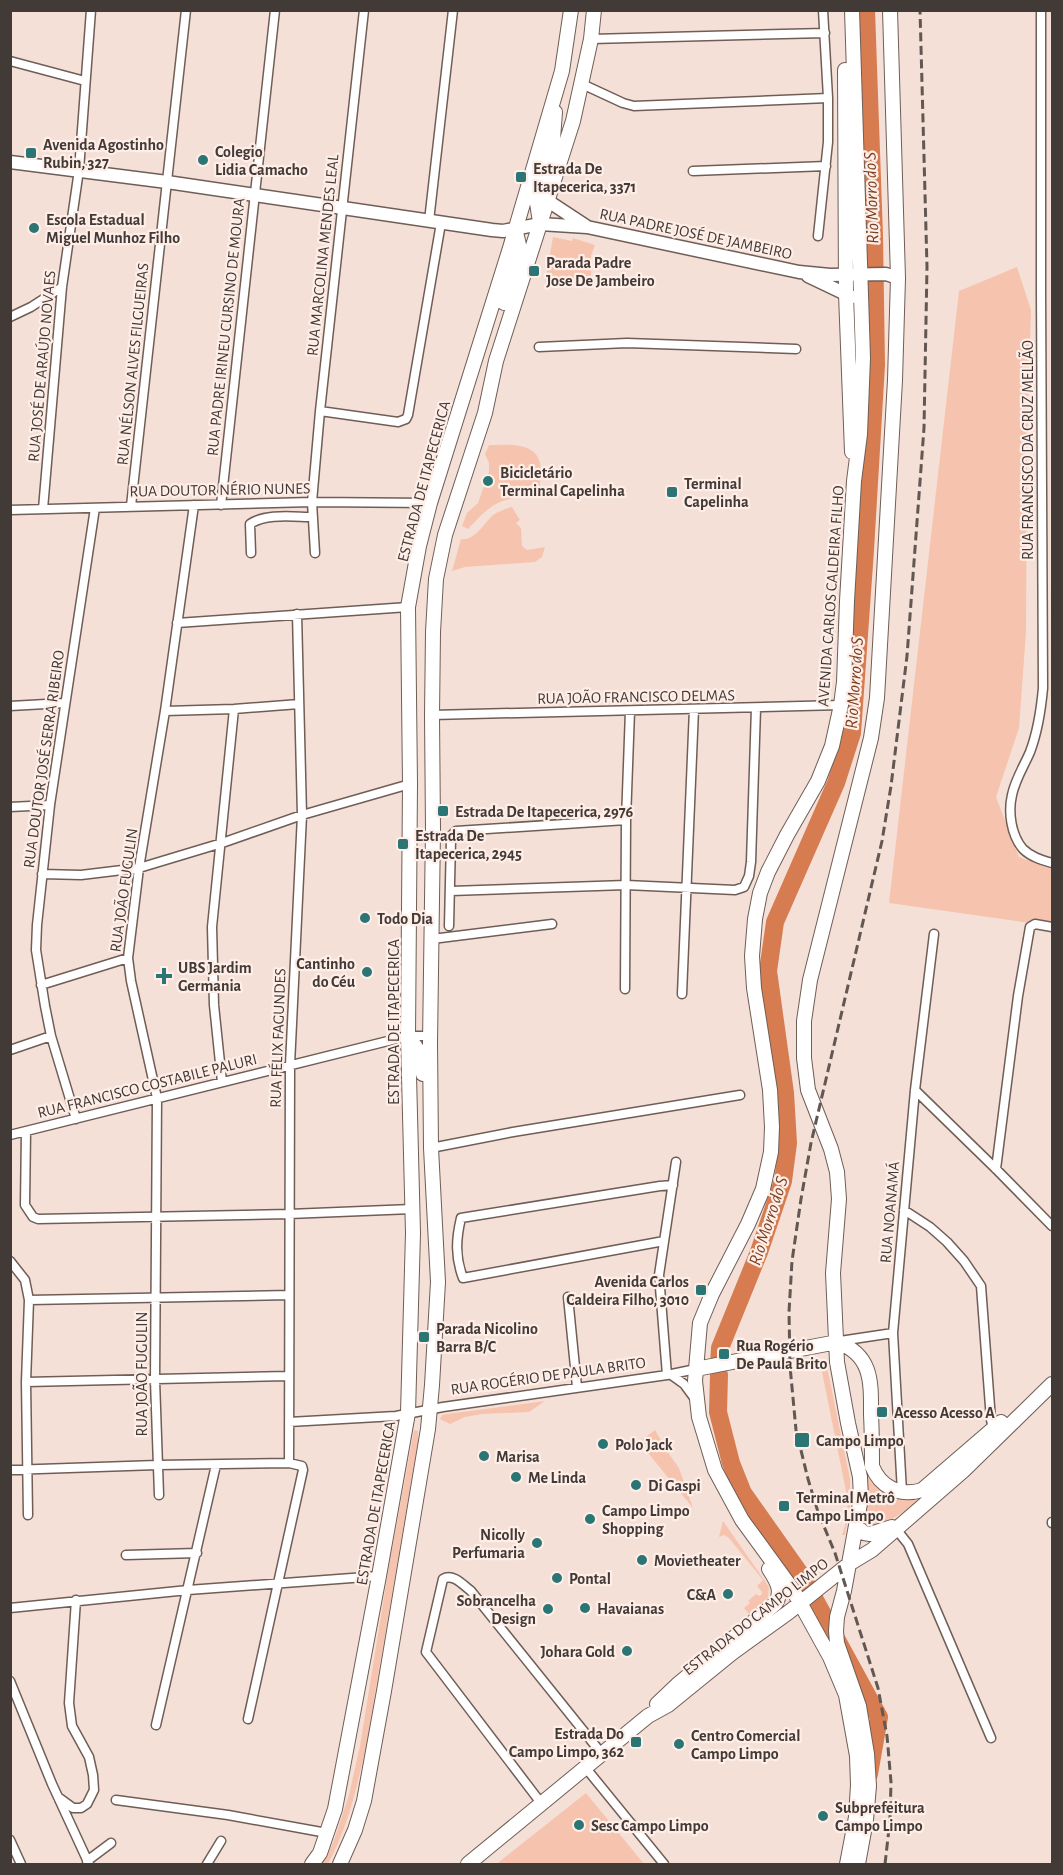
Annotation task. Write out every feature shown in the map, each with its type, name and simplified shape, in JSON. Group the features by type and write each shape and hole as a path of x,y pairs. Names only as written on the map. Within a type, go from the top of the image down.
{"main road":[{"name":"ESTRADA DE ITAPECERICA","path":"312,1864 320,1853 335,1809 408,1413 412,1209 408,1036 410,784 408,607 419,546 430,503 562,71 571,10"},
{"path":"340,1864 355,1830 364,1801 431,1409 438,1282 431,1148 430,1036 433,632 436,579 441,550 453,509 485,413 496,362 548,201 582,84 594,10"},
{"path":"845,10 846,294 850,431 854,481"},
{"name":"AVENIDA CARLOS CALDEIRA FILHO","path":"847,1864 856,1817 858,1785 857,1756 842,1685 830,1656 801,1603 742,1520 715,1470 701,1426 696,1401 696,1369 700,1323 763,1189 771,1152 770,1090 754,988 752,956 760,894 782,844 818,782 832,746 841,705 854,481 863,393 861,305 863,275 852,10"},
{"path":"858,1864 869,1786 867,1754 859,1706 837,1643 836,1631 861,1498 860,1477 837,1362 833,1273 839,1199 837,1173 831,1149 808,1090 804,1058 804,1021 810,980 871,738 877,698 895,380 898,278 890,10"},
{"path":"540,224 538,191 553,139 555,95"},
{"name":"RUA PADRE JOSÉ DE JAMBEIRO","path":"10,162 167,182 492,231 540,224 587,227 799,272 846,275 886,274 898,278"},
{"name":"RUA PADRE JOSÉ DE JAMBEIRO","path":"548,201 587,227"},
{"path":"496,362 497,331 519,256 519,245 514,228"},
{"name":"RUA PADRE JOSÉ DE JAMBEIRO","path":"799,272 846,294 861,305"},
{"path":"408,1036 416,1046 422,1062 423,1128 429,1182 433,1185"},
{"path":"837,1342 848,1346 859,1356 870,1375 872,1466 879,1480 886,1486 914,1493 929,1485 995,1432"},
{"name":"RUA ROGÉRIO DE PAULA BRITO","path":"696,1369 837,1342"},
{"name":"ESTRADA DO CAMPO LIMPO","path":"468,1864 648,1716 668,1705 849,1564 872,1550 963,1471 995,1432 1053,1382"},
{"path":"648,1716 661,1699 772,1607 779,1598 778,1585 742,1520"},
{"path":"856,1526 864,1533 892,1527 896,1529"}],"street":[{"name":"RUA JOSÉ DE ARAÚJO NOVAES","path":"43,509 62,287 79,170 91,10"},
{"name":"RUA NÉLSON ALVES FILGUEIRAS","path":"131,507 186,10"},
{"name":"RUA PADRE IRINEU CURSINO DE MOURA","path":"221,504 275,10"},
{"name":"RUA MARCOLINA MENDES LEAL","path":"315,553 312,502 320,411 364,10"},
{"path":"320,411 398,422 406,419 408,415 435,222 453,10"},
{"path":"818,236 828,142 823,10"},
{"name":"RUA FRANCISCO DA CRUZ MELLÃO","path":"1041,10 1043,688 1039,724 1012,795 1010,808 1014,830 1023,848 1034,856 1053,863"},
{"path":"591,39 825,33"},
{"path":"10,61 85,81"},
{"path":"582,84 634,106 828,98"},
{"path":"1041,162 1053,163"},
{"path":"693,171 826,165"},
{"path":"10,317 31,307 62,287"},
{"path":"539,347 627,343 796,349"},
{"name":"RUA DOUTOR NÉRIO NUNES","path":"10,510 312,502 430,503"},
{"name":"RUA JOÃO FUGULIN","path":"159,1495 155,1380 157,1098 128,958 139,868 165,711 194,505"},
{"name":"RUA DOUTOR JOSÉ SERRA RIBEIRO","path":"76,1119 51,1036 36,950 50,805 95,508"},
{"path":"250,553 249,529 250,524 254,521 269,518 313,517"},
{"path":"177,623 408,607"},
{"name":"RUA FÉLIX FAGUNDES","path":"289,1463 290,1065 302,815 297,614"},
{"path":"10,706 64,703"},
{"path":"165,711 299,704"},
{"name":"RUA JOÃO FRANCISCO DELMAS","path":"432,715 841,705"},
{"path":"451,891 626,885 735,890 744,887 747,883 751,862 756,708"},
{"path":"222,1082 214,1005 212,927 234,709"},
{"path":"682,994 694,709"},
{"path":"625,989 626,820 630,711"},
{"path":"42,874 81,875 139,868 222,843 302,815 410,784"},
{"path":"10,807 50,805"},
{"path":"449,926 451,839 456,831 626,820"},
{"path":"432,939 552,924"},
{"path":"996,1168 1018,996 1030,927 1035,924 1053,927"},
{"name":"RUA NOANAMÁ","path":"903,1492 893,1333 915,1090 934,934"},
{"path":"41,985 128,958"},
{"path":"10,1050 51,1036"},
{"name":"RUA FRANCISCO COSTABILE PALURI","path":"10,1135 408,1036 430,1036"},
{"path":"915,1090 1053,1226"},
{"path":"431,1148 513,1132 740,1095"},
{"path":"26,1131 25,1205 33,1217 38,1220 412,1209"},
{"path":"672,1374 659,1275 676,1162"},
{"path":"664,1241 463,1278 457,1261 457,1235 461,1218 673,1185"},
{"path":"904,1210 930,1227 947,1242 964,1261 981,1286 995,1432"},
{"path":"10,1261 25,1280 29,1300 26,1382 28,1515"},
{"path":"29,1300 289,1295"},
{"path":"568,1297 577,1387"},
{"name":"RUA ROGÉRIO DE PAULA BRITO","path":"837,1342 893,1333"},
{"name":"RUA ROGÉRIO DE PAULA BRITO","path":"289,1422 396,1416 696,1369"},
{"name":"RUA ROGÉRIO DE PAULA BRITO","path":"672,1374 684,1384 696,1401"},
{"path":"26,1382 288,1376"},
{"path":"10,1470 157,1465 299,1464 303,1470 248,1719"},
{"path":"156,1725 216,1465"},
{"path":"896,1529 908,1544 991,1738"},
{"path":"126,1555 197,1553"},
{"path":"10,1608 188,1590 379,1576"},
{"path":"541,1803 426,1652 443,1580 448,1576 452,1577 471,1591 602,1754"},
{"path":"58,1797 73,1808 81,1808 87,1804 94,1790 89,1757 72,1726 69,1703 76,1600"},
{"path":"10,1681 88,1863 111,1843"},
{"path":"585,1767 664,1864"},
{"path":"116,1800 228,1815 327,1833"},
{"path":"10,1840 21,1864"},
{"path":"207,1864 221,1841"}],"shaded area":[{"path":"553,237 572,241 573,238 595,245 591,256 591,283 545,282"},
{"path":"1017,267 1031,310 1027,443 1026,632 1019,728 996,797 1019,857 1052,869 1052,926 889,903 959,291"},
{"path":"489,445 519,446 532,451 537,456 541,467 539,497 515,498 499,502 468,529 462,526 467,513 478,503 489,472 489,463 485,454"},
{"path":"512,507 520,520 516,523 521,528 522,546 527,550 545,547 542,557 535,562 465,567 452,571 461,539 471,537 493,515"},
{"path":"827,1367 850,1479 850,1507 845,1535 842,1535 848,1501 822,1372"},
{"path":"545,1401 529,1412 482,1414 465,1417 450,1424 440,1419 442,1415 447,1414"},
{"path":"414,1430 418,1431 418,1441 366,1746 341,1836 328,1864 322,1864 333,1843 349,1795 360,1746"},
{"path":"655,1430 679,1468 693,1508 639,1442"},
{"path":"866,1470 876,1485 888,1495 911,1500 920,1499 907,1510 880,1526 865,1528 868,1498"},
{"path":"723,1521 769,1587 768,1598 749,1614 744,1608 756,1594 761,1595 762,1592 757,1586 763,1580 729,1538 724,1535 719,1537"},
{"name":"Sesc Campo Limpo","path":"586,1793 644,1864 497,1864 504,1858"}],"waterway":[{"name":"Rio Morro do S","path":"719,1364 720,1348 759,1252 783,1181 788,1143 785,1093 768,971 775,922 836,783 852,733 876,365 866,10"},
{"name":"Rio Morro do S","path":"719,1375 718,1412 731,1463 743,1493 803,1578 879,1717 869,1774"}],"railway":[{"path":"885,1864 891,1782 887,1736 878,1688 835,1553 818,1512 796,1430 790,1366 789,1312 792,1261 811,1143 882,841 907,656 924,428 927,267 920,10"}],"place":[{"name":"Avenida Agostinho Rubin, 327","path":"31,153"},
{"name":"Colegio Lidia Camacho","path":"203,160"},
{"name":"Estrada De Itapecerica, 3371","path":"521,177"},
{"name":"Escola Estadual Miguel Munhoz Filho","path":"34,228"},
{"name":"Parada Padre Jose De Jambeiro","path":"534,271"},
{"name":"Bicicletário Terminal Capelinha","path":"488,481"},
{"name":"Terminal Capelinha","path":"672,492"},
{"name":"Estrada De Itapecerica, 2976","path":"443,811"},
{"name":"Estrada De Itapecerica, 2945","path":"403,844"},
{"name":"Todo Dia","path":"365,918"},
{"name":"Cantinho do Céu","path":"367,972"},
{"name":"UBS Jardim Germania","path":"164,976"},
{"name":"Avenida Carlos Caldeira Filho, 3010","path":"701,1290"},
{"name":"Parada Nicolino Barra B/C","path":"424,1337"},
{"name":"Rua Rogério De Paula Brito","path":"724,1354"},
{"name":"Acesso Acesso A","path":"882,1412"},
{"name":"Campo Limpo","path":"802,1440"},
{"name":"Polo Jack","path":"603,1444"},
{"name":"Marisa","path":"484,1456"},
{"name":"Me Linda","path":"516,1477"},
{"name":"Di Gaspi","path":"636,1485"},
{"name":"Terminal Metrô Campo Limpo","path":"784,1506"},
{"name":"Campo Limpo Shopping","path":"590,1519"},
{"name":"Nicolly Perfumaria","path":"537,1543"},
{"name":"Movietheater","path":"642,1560"},
{"name":"Pontal","path":"557,1578"},
{"name":"C&A","path":"728,1594"},
{"name":"Havaianas","path":"585,1608"},
{"name":"Sobrancelha Design","path":"548,1609"},
{"name":"Johara Gold","path":"627,1651"},
{"name":"Estrada Do Campo Limpo, 362","path":"636,1742"},
{"name":"Centro Comercial Campo Limpo","path":"679,1744"},
{"name":"Subprefeitura Campo Limpo","path":"823,1816"},
{"name":"Sesc Campo Limpo","path":"579,1825"}]}
